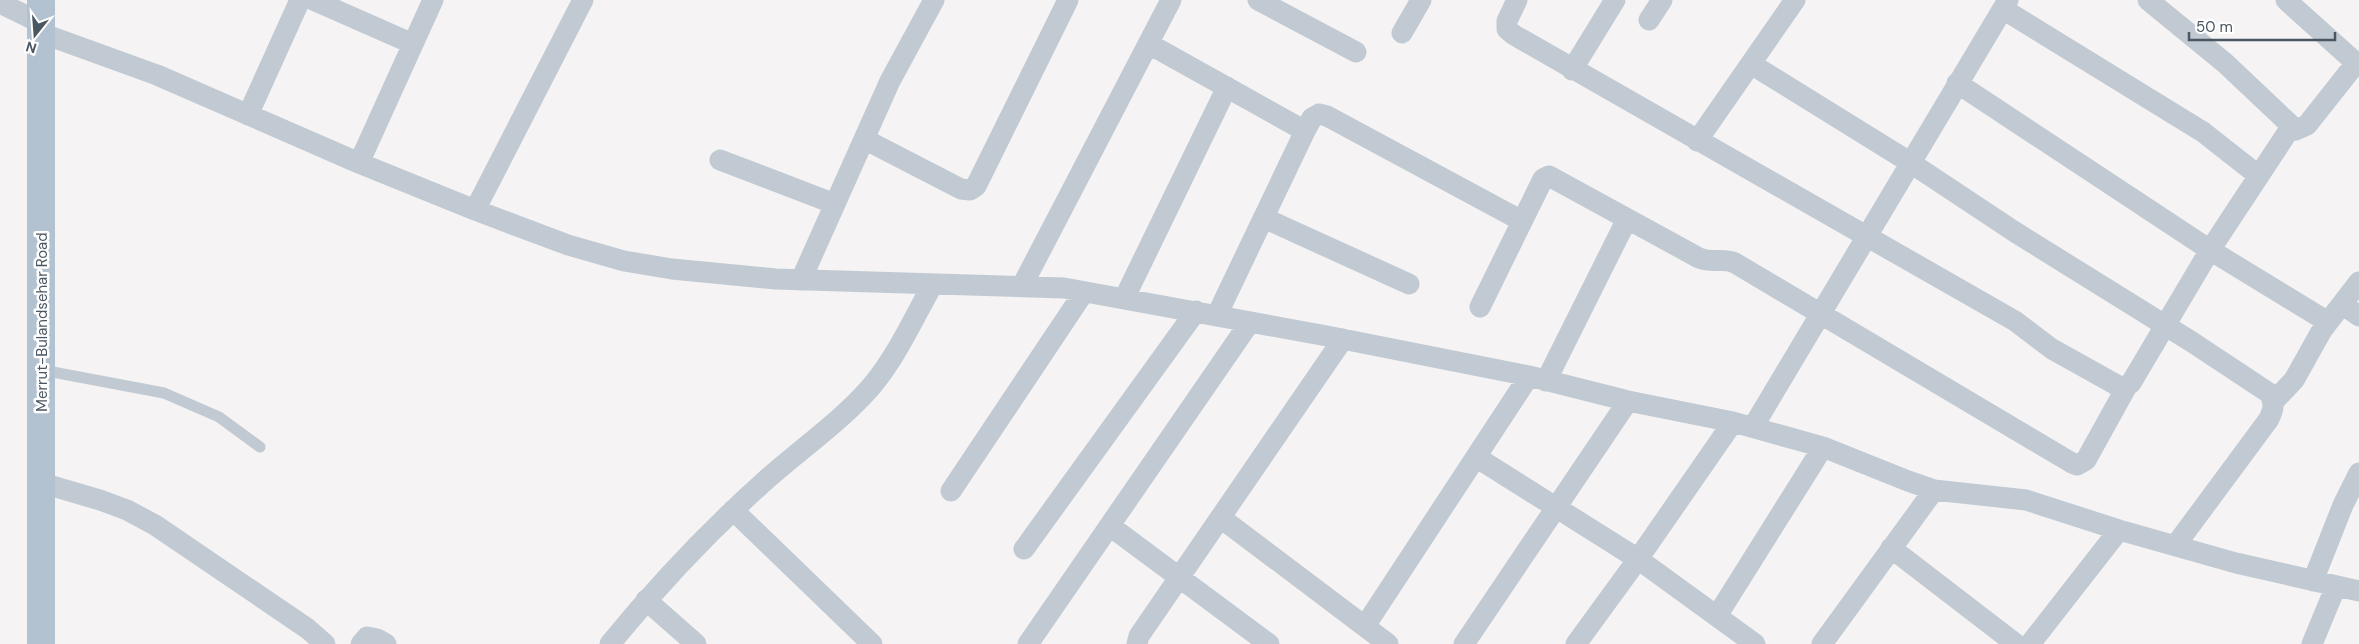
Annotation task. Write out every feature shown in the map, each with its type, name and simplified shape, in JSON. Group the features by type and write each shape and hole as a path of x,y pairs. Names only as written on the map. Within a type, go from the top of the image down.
{"main road":[{"name":"Merrut-Bulandsehar Road","path":"40,644 42,483 41,19"}],"street":[{"path":"248,115 300,0"},
{"path":"313,0 413,44"},
{"path":"359,163 433,0"},
{"path":"475,210 583,0"},
{"path":"801,280 890,81 934,0"},
{"path":"864,139 961,189 970,190 976,186 1068,0"},
{"path":"1022,286 1171,0"},
{"path":"1258,0 1356,52"},
{"path":"1402,33 1422,0"},
{"path":"1517,0 1506,20 1507,29 1572,70 2015,321 2044,344 2117,387 2127,386"},
{"path":"1572,70 1615,0"},
{"path":"1649,20 1662,0"},
{"path":"1697,141 1795,0"},
{"path":"2148,0 2225,63 2290,127 2296,130 2307,125 2357,64 2286,0"},
{"path":"0,2 41,19 123,61 359,163 568,245 624,261 672,270 801,280 1022,286 1084,292 1343,339 1537,378 1628,401 1733,422 1823,447 1908,482 1934,490 2014,497 2175,546 2359,592"},
{"path":"1753,427 1957,83 2006,4 2203,132 2259,176"},
{"path":"1149,44 1305,131"},
{"path":"1751,64 1911,162 2015,232 2164,324 2269,392 2274,401 2274,409 2269,419 2175,546"},
{"path":"1957,83 2210,250 2328,322"},
{"path":"1124,299 1227,87"},
{"path":"1217,316 1305,131 1312,118 1319,114 1327,116 1522,221"},
{"path":"1480,307 1538,187 1548,176 1706,261 1729,260 1820,315 1942,384 2061,458 2077,465 2086,460 2164,324 2290,127"},
{"path":"720,160 835,204"},
{"path":"1264,218 1409,284"},
{"path":"1365,626 1476,457 1537,378 1627,219"},
{"path":"2274,401 2294,380 2328,322 2359,282"},
{"path":"610,644 646,600 732,510 849,410 870,388 887,365 933,284"},
{"path":"951,491 1084,292"},
{"path":"2342,304 2359,316"},
{"path":"1024,549 1196,311"},
{"path":"1029,644 1250,322"},
{"path":"1137,644 1139,636 1343,339"},
{"path":"1464,644 1628,401"},
{"path":"1576,644 1638,559 1733,422"},
{"path":"1717,616 1823,447"},
{"path":"1476,457 1557,506 1638,559 1755,644"},
{"path":"2313,581 2343,505 2359,473"},
{"path":"42,483 109,504 155,526 300,624 325,644"},
{"path":"1822,644 1934,490"},
{"path":"732,510 872,644"},
{"path":"1221,518 1388,644"},
{"path":"1110,526 1270,644"},
{"path":"2030,644 2119,530"},
{"path":"1891,548 2016,644"},
{"path":"2312,644 2336,586"},
{"path":"646,600 696,644"},
{"path":"360,644 367,637 377,639 386,644"}],"lane":[{"path":"42,370 164,393 219,417 260,447"}]}
